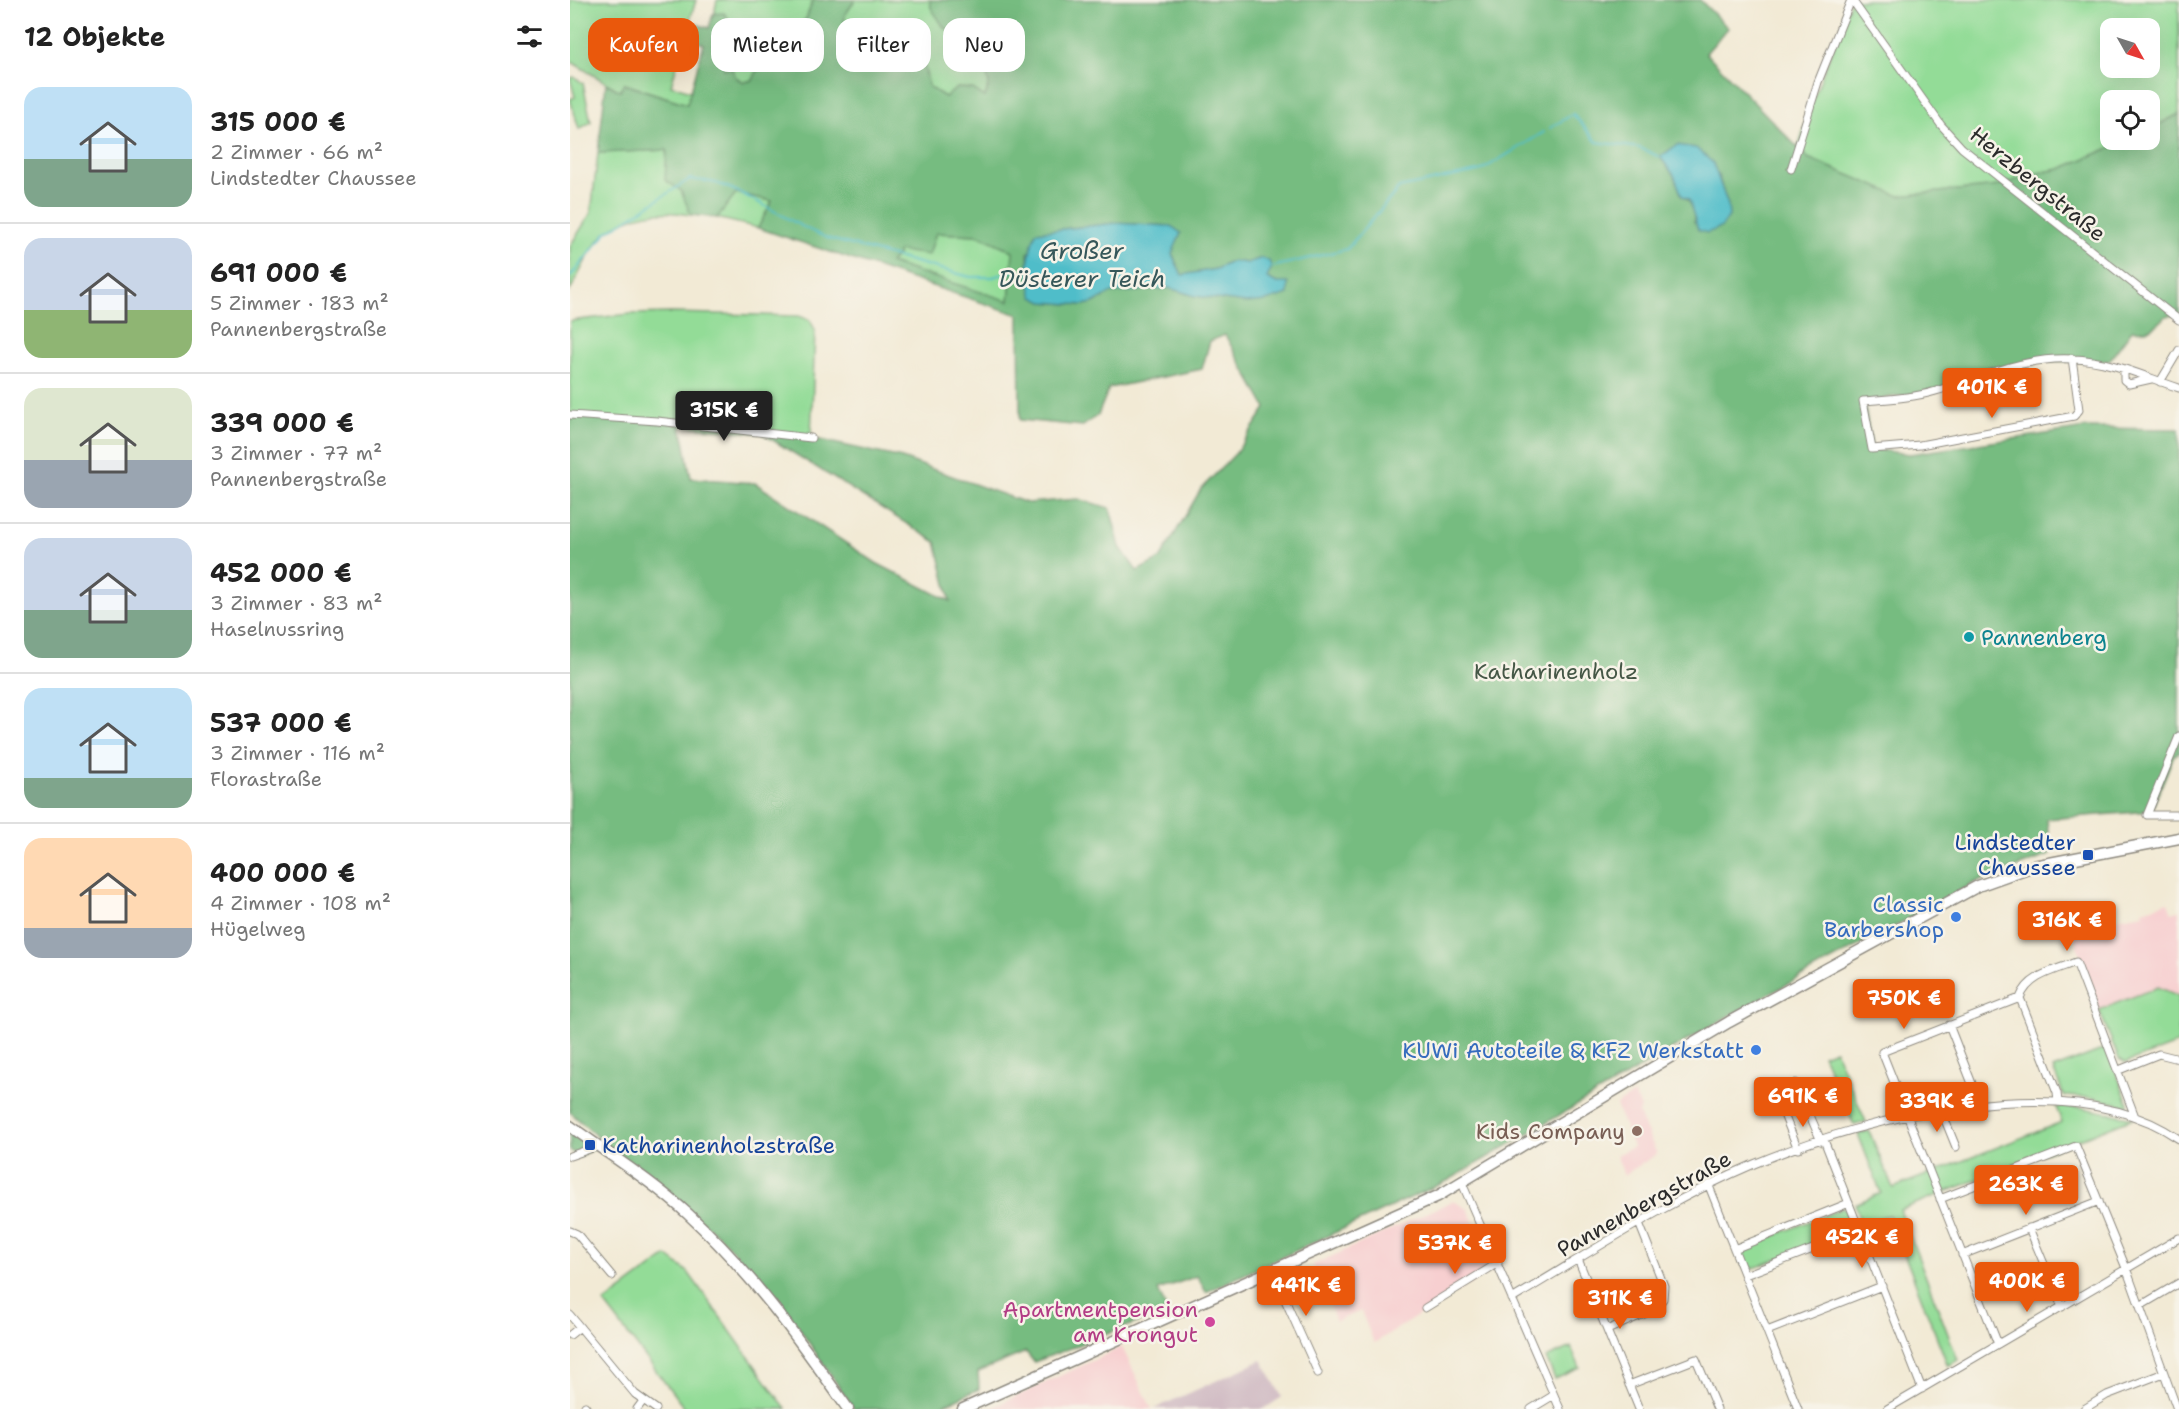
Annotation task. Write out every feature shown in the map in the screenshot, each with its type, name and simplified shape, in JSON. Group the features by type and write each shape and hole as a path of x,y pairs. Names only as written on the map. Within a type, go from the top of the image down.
{"main road":[{"path":"963,1409 1462,1183 1729,1022 1961,895 2034,866 2179,838"},
{"path":"570,1126 659,1191 712,1238 780,1312 848,1409"}],"street":[{"path":"1791,169 1818,82 1851,0"},
{"name":"Herzbergstraße","path":"1851,0 1941,125 1962,148 2179,320"},
{"path":"2160,382 2179,350"},
{"path":"2072,358 2079,410 2074,416 1920,445 1872,449 1863,401 1902,398 1936,391 2001,369 2039,361 2072,358 2124,369 2179,388"},
{"path":"2124,369 2124,381 2129,384 2151,379"},
{"path":"570,415 657,421 811,438"},
{"path":"2179,736 2147,815 2179,815"},
{"path":"2058,1102 2057,1094 2020,998 2024,987 2034,978 2076,962 2134,1114"},
{"path":"1998,1344 1882,1052 2020,998"},
{"path":"1948,1025 1980,1104"},
{"path":"2119,1070 2159,1054 2179,1059"},
{"path":"1796,1083 1849,1203 1922,1389"},
{"name":"Pannenbergstraße","path":"1512,1299 1639,1223 1754,1164 1823,1141 1908,1117 1980,1104 2058,1102 2096,1105 2134,1114 2179,1139"},
{"path":"1941,1110 1956,1147"},
{"path":"1785,1117 1798,1149"},
{"path":"570,1156 598,1146"},
{"path":"1940,1199 2076,1146 2126,1268 2177,1409"},
{"path":"1462,1183 1560,1409"},
{"path":"1709,1186 1798,1409"},
{"path":"1962,1255 2099,1201"},
{"path":"1734,1249 1849,1203"},
{"path":"1606,1330 1653,1310 1663,1299 1664,1286 1639,1223"},
{"path":"2029,1228 2062,1307"},
{"path":"570,1231 577,1234 612,1276"},
{"path":"1744,1275 1860,1231"},
{"path":"1887,1409 2179,1238"},
{"path":"1578,1260 1639,1409"},
{"path":"1425,1308 1498,1263"},
{"path":"1272,1271 1318,1373"},
{"path":"2140,1306 2179,1283"},
{"path":"1767,1331 1882,1286"},
{"path":"570,1315 644,1401 656,1409"},
{"path":"570,1335 580,1327"},
{"path":"1629,1385 1696,1359 1717,1409"},
{"path":"2084,1409 2115,1391 2164,1373"},
{"path":"1531,1409 1554,1395"},
{"path":"637,1409 644,1401"}],"shaded area":[{"path":"2168,902 2172,913 2179,911 2179,996 2157,987 2099,1010 2072,930 2106,920 2144,913 2143,910"},
{"name":"Kids Company","path":"1634,1094 1641,1107 1639,1114 1657,1154 1624,1175 1616,1155 1633,1147 1616,1105"},
{"path":"1453,1201 1468,1209 1495,1268 1374,1343 1361,1311 1336,1321 1313,1265"},
{"path":"1122,1347 1152,1409 989,1409"},
{"path":"1262,1360 1282,1397 1264,1409 1154,1409"}],"green space":[{"path":"570,0 696,0 691,18 588,18 588,72 570,61"},
{"path":"717,0 813,0 806,18 715,18"},
{"name":"Katharinenholz","path":"813,0 855,0 845,18 836,18 836,72 926,72 929,87 945,97 957,88 973,89 985,97 989,83 986,72 1025,72 1025,18 943,18 943,26 931,8 930,0 1700,0 1728,28 1706,53 1808,158 1899,196 1999,186 2032,174 2060,169 2105,150 2160,150 2160,124 2179,114 2179,314 2166,316 2159,324 2151,328 2132,330 2109,361 2039,361 1936,391 1864,401 1872,449 1910,454 2086,428 2179,429 2179,753 2174,755 2151,811 2047,819 2050,855 1976,882 1727,1017 1449,1180 1206,1292 1197,1276 1158,1290 1167,1311 1034,1362 1026,1352 978,1372 979,1389 934,1409 854,1409 784,1306 718,1235 607,1146 570,1112 570,415 681,424 691,478 755,483 876,563 950,601 936,542 763,434 811,438 902,458 1027,503 1078,499 1110,508 1120,547 1137,571 1160,559 1201,489 1236,453 1266,408 1225,335 1210,341 1202,369 1109,388 1098,415 1083,426 1020,420 1019,315 758,228 772,201 736,193 717,218 691,215 681,191 665,180 667,150 598,153 606,83 620,91 624,84 687,104 696,72 699,72 699,62 704,44 699,42 699,25 709,28 711,21 711,72 733,72 736,78 744,82 753,80 756,72 824,72 824,18 806,18","holes":["1677,145 1699,152 1713,165 1728,205 1694,222 1691,204 1682,196 1674,175 1660,157","1116,223 1171,226 1172,253 1182,275 1216,269 1233,261 1247,263 1262,258 1267,278 1277,283 1210,297 1195,296 1169,288 1111,293 1093,303 1083,305 1043,302 1030,285 1028,253 1062,229","936,233 978,235 1013,251 1009,301 890,263 900,251 929,255"]},
{"path":"855,0 930,0 934,12 943,22 943,72 986,72 989,83 985,97 973,89 958,88 945,97 929,87 926,72 931,72 931,18 845,18"},
{"path":"1851,0 2179,0 2179,114 2160,124 2160,90 2100,90 2100,150 2105,150 2060,169 2032,174 1999,186 1899,196 1808,159 1798,149 1810,107"},
{"name":"Katharinenholz","path":"724,13 728,18 712,18 713,14"},
{"path":"588,72 675,72 671,85 691,91 687,104 625,84 620,91"},
{"path":"727,72 758,72 753,80 744,82"},
{"path":"574,77 583,83 591,122 579,129 570,99 575,97 570,78"},
{"path":"668,150 691,215 669,212 647,214 626,220 616,226 596,244 570,291 570,246 591,213 598,153"},
{"path":"736,193 772,201 758,228 717,218"},
{"path":"936,233 978,235 1014,251 1009,302 890,263 900,251"},
{"path":"630,314 799,316 810,320 815,330 811,438 570,415 570,321"},
{"path":"2158,987 2179,996 2179,1043 2126,1063 2119,1059 2099,1010"},
{"path":"2107,1048 2128,1103 2127,1106 2096,1098 2064,1096 2053,1069"},
{"path":"1835,1050 1866,1122 1854,1125 1823,1055"},
{"path":"2056,1107 2079,1107 2133,1118 1900,1210 1958,1360 1948,1366 1889,1215 1861,1225 1855,1204 1881,1193 1858,1134 1869,1131 1893,1188 2062,1122"},
{"path":"570,1126 598,1146 579,1157 570,1150"},
{"path":"1843,1208 1847,1210 1854,1226 1852,1230 1752,1269 1745,1266 1740,1255 1743,1248"},
{"path":"667,1256 688,1272 786,1409 685,1409 604,1303"},
{"path":"1571,1347 1580,1368 1555,1379 1546,1358"}],"water":[{"path":"1677,145 1696,148 1713,163 1728,205 1729,216 1722,227 1707,233 1698,230 1689,200 1682,196 1674,175 1660,157"},
{"name":"Großer Düsterer Teich","path":"1116,223 1171,226 1181,233 1172,254 1182,275 1216,269 1233,261 1247,263 1262,258 1269,261 1272,267 1267,278 1277,283 1288,283 1288,294 1266,301 1246,303 1195,296 1169,288 1111,293 1093,303 1083,305 1043,302 1033,297 1028,264 1036,232"}],"waterway":[{"path":"1550,128 1573,114 1597,142 1640,148 1660,157"},
{"path":"1272,267 1347,249 1399,188 1482,170 1544,132"},
{"path":"570,277 607,232 690,179 722,185 830,239 970,277 993,277 1013,271"}],"place":[{"name":"Pannenberg","path":"1969,637"},
{"name":"Lindstedter Chaussee","path":"2088,855"},
{"name":"Classic Barbershop","path":"1956,917"},
{"name":"KUWi Autoteile & KFZ Werkstatt","path":"1756,1050"},
{"name":"Kids Company","path":"1637,1131"},
{"name":"Katharinenholzstraße","path":"590,1145"},
{"name":"Apartmentpension am Krongut","path":"1210,1322"}]}
